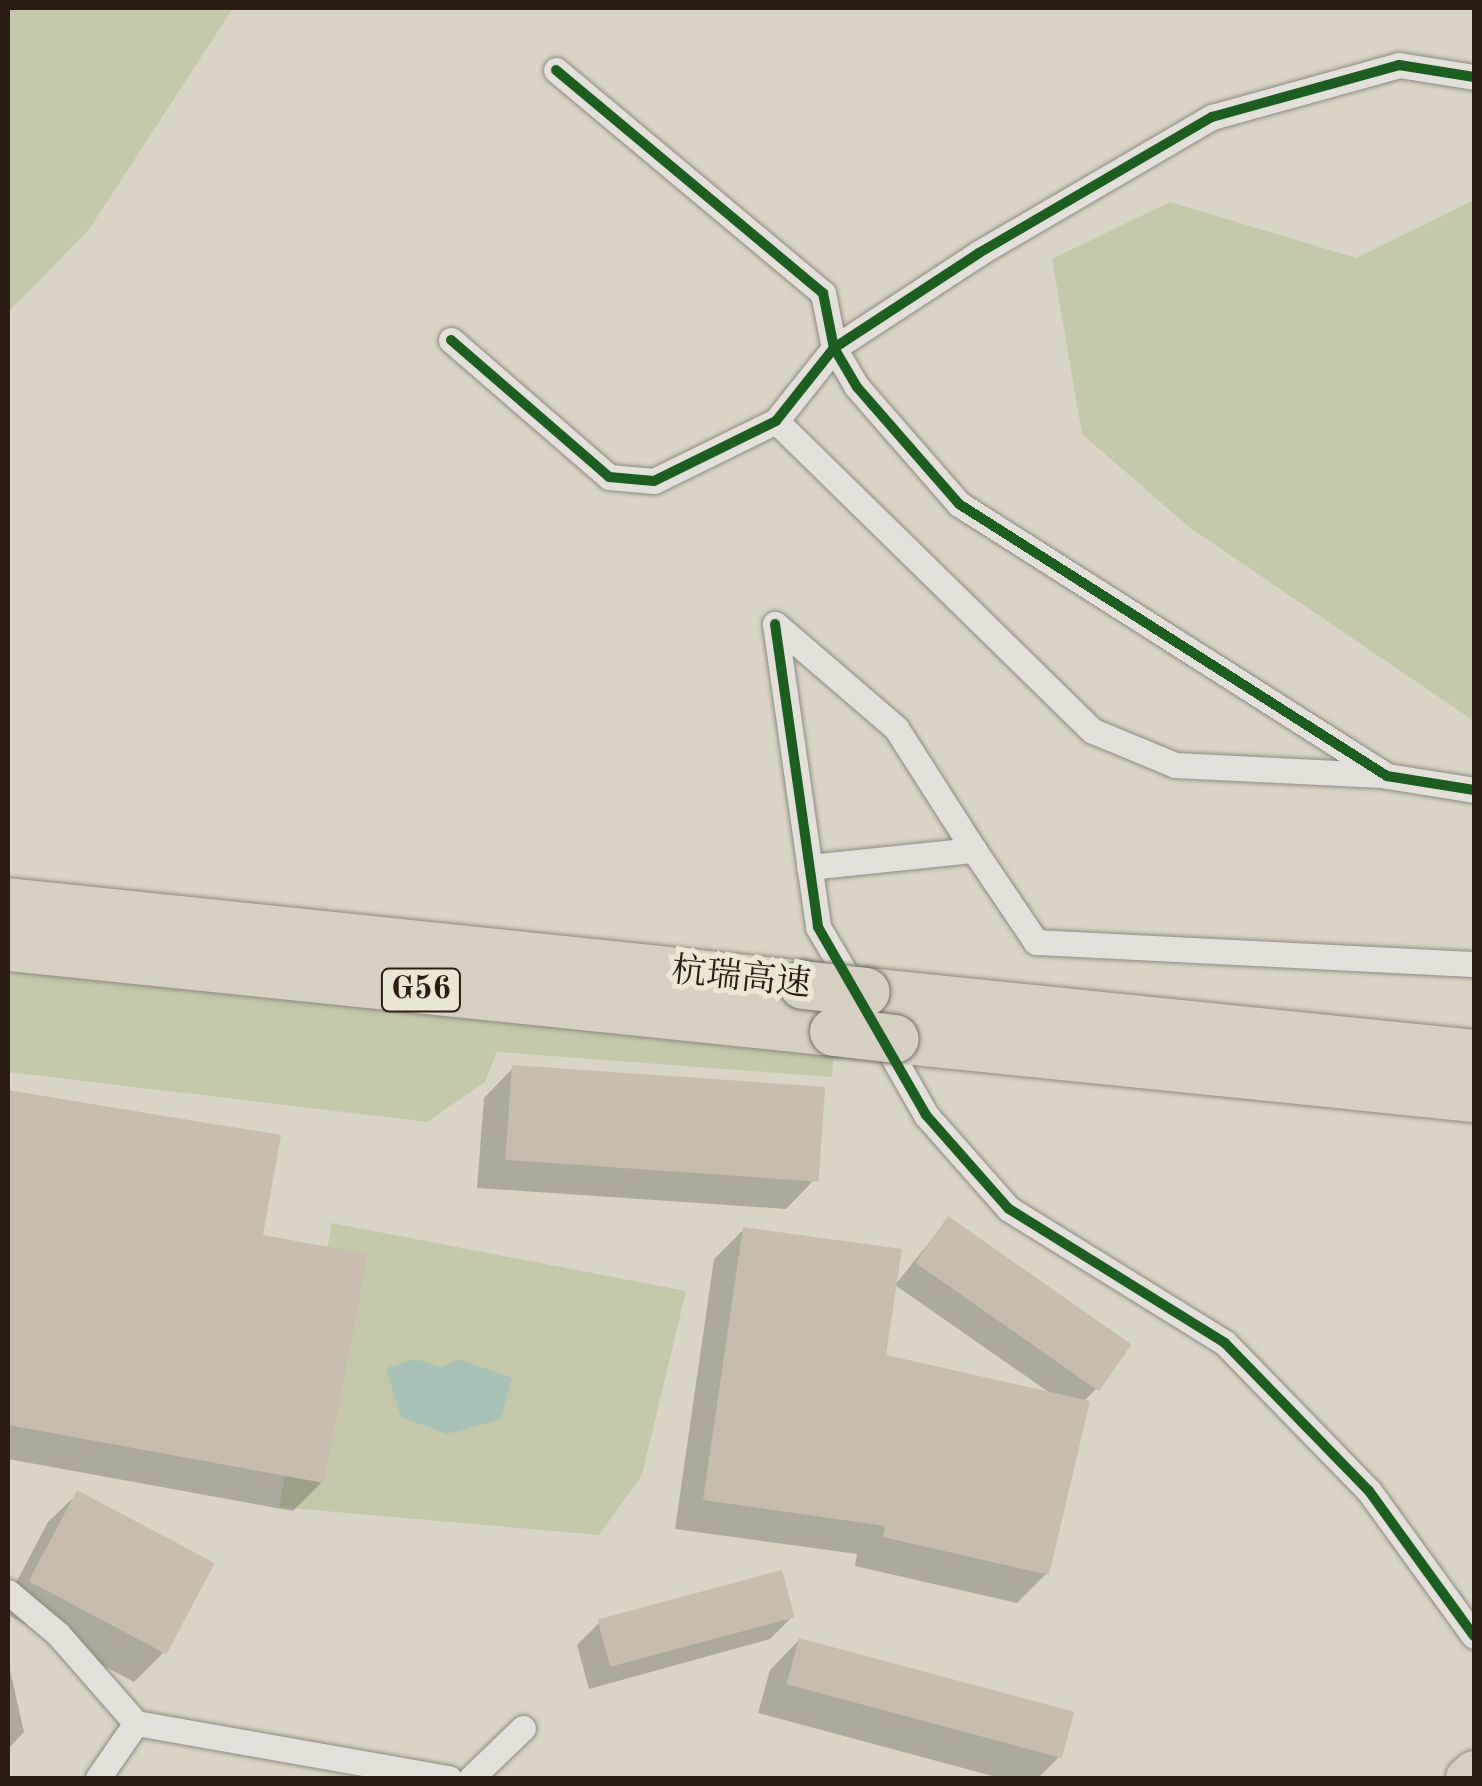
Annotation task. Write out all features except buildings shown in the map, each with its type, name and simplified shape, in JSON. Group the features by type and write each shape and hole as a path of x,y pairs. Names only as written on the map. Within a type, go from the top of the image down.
{"highway":[{"name":"杭瑞高速","path":"8,902 1474,1054"},
{"name":"杭瑞高速","path":"8,946 1474,1098"},
{"path":"1467,1778 1474,1772"}],"street":[{"path":"451,340 609,477 654,481 776,421 834,348 979,254 1212,117 1398,65 1474,77"},
{"path":"556,70 823,292 834,348 857,387 959,504 1388,776"},
{"path":"776,421 1093,731 1175,765 1388,776 1474,790"},
{"path":"1474,964 1036,942 896,728 775,624 818,927 926,1115 1009,1209 1225,1342 1369,1490 1474,1636"},
{"path":"809,867 974,850"},
{"path":"8,1592 58,1634 136,1723 449,1778"},
{"path":"98,1778 136,1723"},
{"path":"471,1778 523,1728"}],"shaded area":[{"path":"8,8 233,8 88,231 8,312"},
{"path":"1474,200 1474,721 1189,527 1082,434 1052,259 1170,202 1356,258"},
{"path":"8,963 834,1052 832,1077 497,1052 485,1082 427,1122 8,1072"},
{"path":"332,1223 686,1291 642,1475 599,1535 279,1507"},
{"path":"415,1359 442,1367 458,1359 512,1378 501,1419 447,1434 401,1417 386,1368"}],"cycle path":[{"path":"451,340 609,477 654,481 776,421 834,348 979,253 1212,117 1399,65 1474,77"},
{"path":"556,70 823,293 834,348 857,387 959,504 1387,776 1474,790"},
{"path":"775,624 818,927 926,1115 1009,1209 1225,1343 1369,1491 1474,1636"}]}
